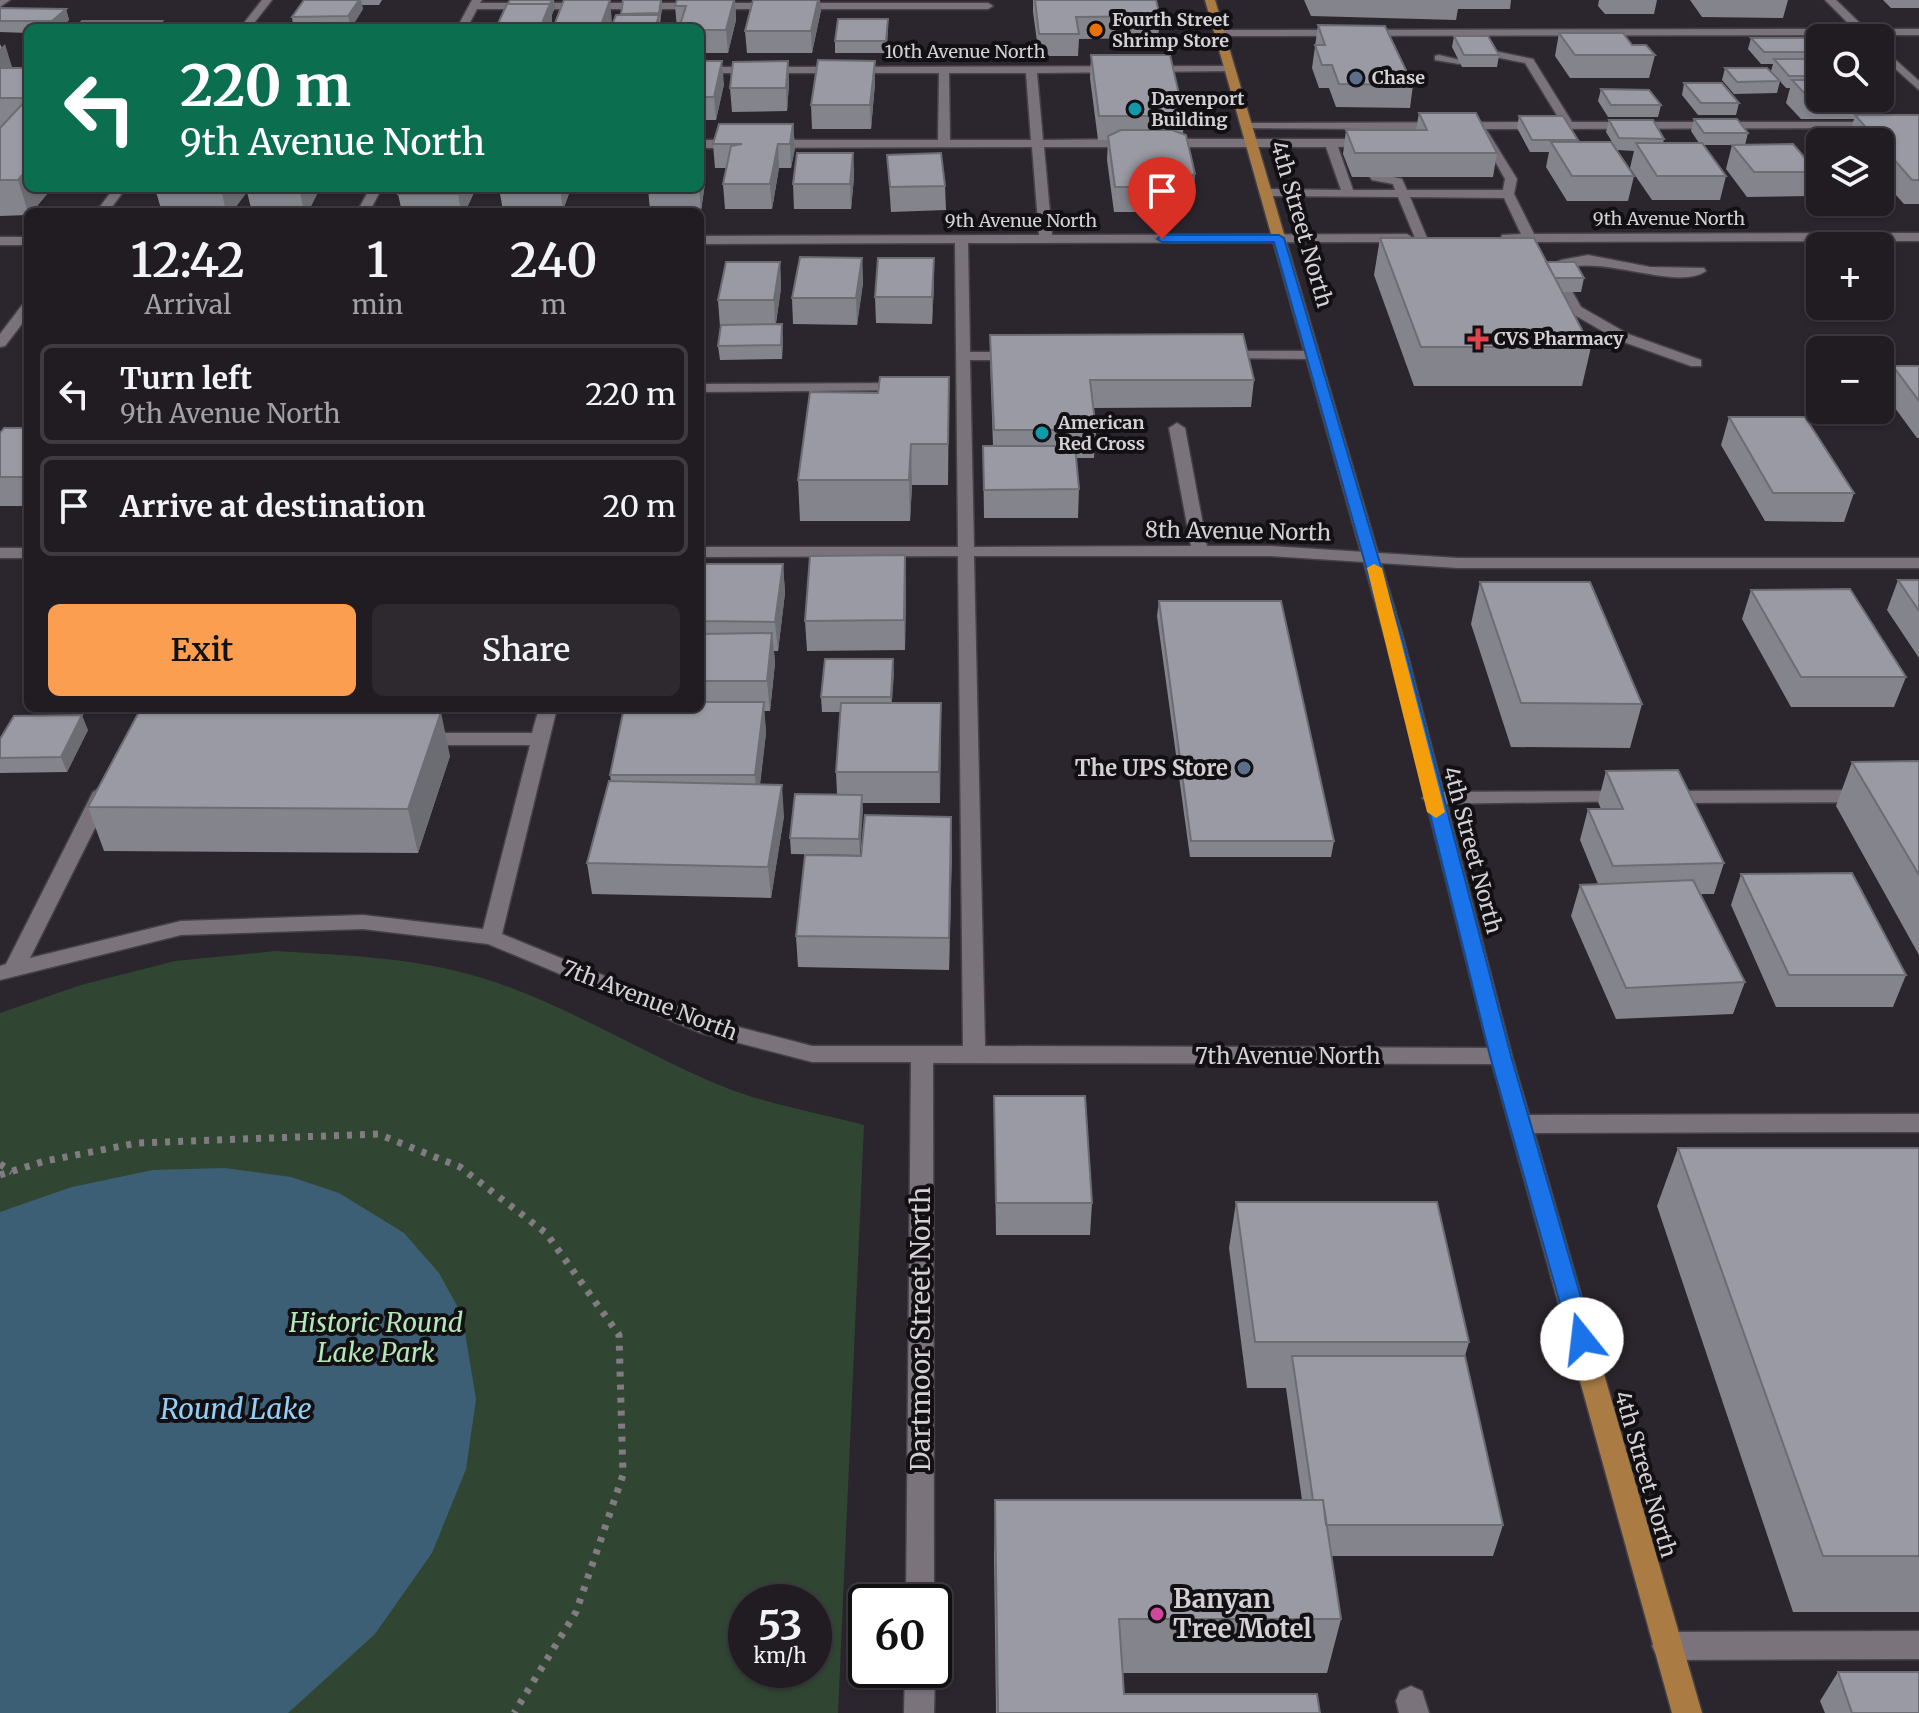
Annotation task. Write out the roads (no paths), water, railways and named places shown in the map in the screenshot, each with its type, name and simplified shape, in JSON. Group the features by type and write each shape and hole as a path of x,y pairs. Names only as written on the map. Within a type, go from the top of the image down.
{"main road":[{"name":"4th Street North","path":"1210,0 1371,556 1501,1056 1687,1713"}],"street":[{"path":"0,4 5,0"},
{"path":"248,24 267,0"},
{"path":"1830,0 1855,24"},
{"path":"464,24 475,3 988,6"},
{"path":"1894,33 1919,32"},
{"path":"1220,33 1806,35"},
{"path":"1495,57 1529,61 1569,126"},
{"path":"1894,63 1919,87"},
{"path":"1031,69 1046,239"},
{"name":"10th Avenue North","path":"704,70 1230,69"},
{"path":"944,70 944,143"},
{"path":"1246,126 1919,125"},
{"path":"1374,126 1386,147"},
{"path":"1476,126 1486,133 1511,179 1508,194 1529,238"},
{"path":"704,144 1331,143 1386,147"},
{"path":"1331,143 1348,193"},
{"path":"1367,154 1386,147"},
{"path":"1376,177 1400,188 1421,238"},
{"path":"1400,188 1416,177"},
{"path":"1266,193 1348,193 1400,188 1508,194"},
{"name":"9th Avenue North","path":"1498,238 1919,237"},
{"name":"9th Avenue North","path":"704,240 1436,238"},
{"path":"961,239 963,356 956,387 966,552 974,1056"},
{"path":"0,241 24,241"},
{"path":"1696,363 1623,337 1576,310 1552,268 1567,261 1604,259 1642,270 1699,271"},
{"path":"0,343 24,312"},
{"path":"963,356 1027,355"},
{"path":"1201,355 1313,355"},
{"path":"704,388 917,387"},
{"path":"1177,428 1200,551"},
{"name":"8th Avenue North","path":"704,552 1200,551 1371,556 1458,563 1919,563"},
{"path":"0,553 24,553"},
{"path":"491,937 547,712"},
{"path":"399,739 540,739"},
{"path":"7,970 110,778"},
{"path":"1432,798 1919,796"},
{"name":"7th Avenue North","path":"7,970 181,928 363,922 491,937 709,1027 812,1054 1501,1056"},
{"name":"Dartmoor Street North","path":"920,1584 922,1056"},
{"path":"1522,1124 1919,1123"},
{"path":"1667,1646 1919,1645"},
{"path":"919,1713 920,1688"}],"water":[{"name":"Round Lake","path":"225,1168 291,1177 339,1193 404,1233 439,1273 462,1315 476,1399 466,1469 432,1553 375,1634 288,1713 0,1713 0,1212 72,1187 153,1170"}],"place":[{"name":"Fourth Street Shrimp Store","path":"1096,30"},
{"name":"Chase","path":"1356,78"},
{"name":"Davenport Building","path":"1135,109"},
{"name":"CVS Pharmacy","path":"1478,339"},
{"name":"American Red Cross","path":"1042,433"},
{"name":"The UPS Store","path":"1244,768"},
{"name":"Banyan Tree Motel","path":"1157,1614"}],"park label":[{"name":"Historic Round Lake Park","path":"376,1338"}]}
